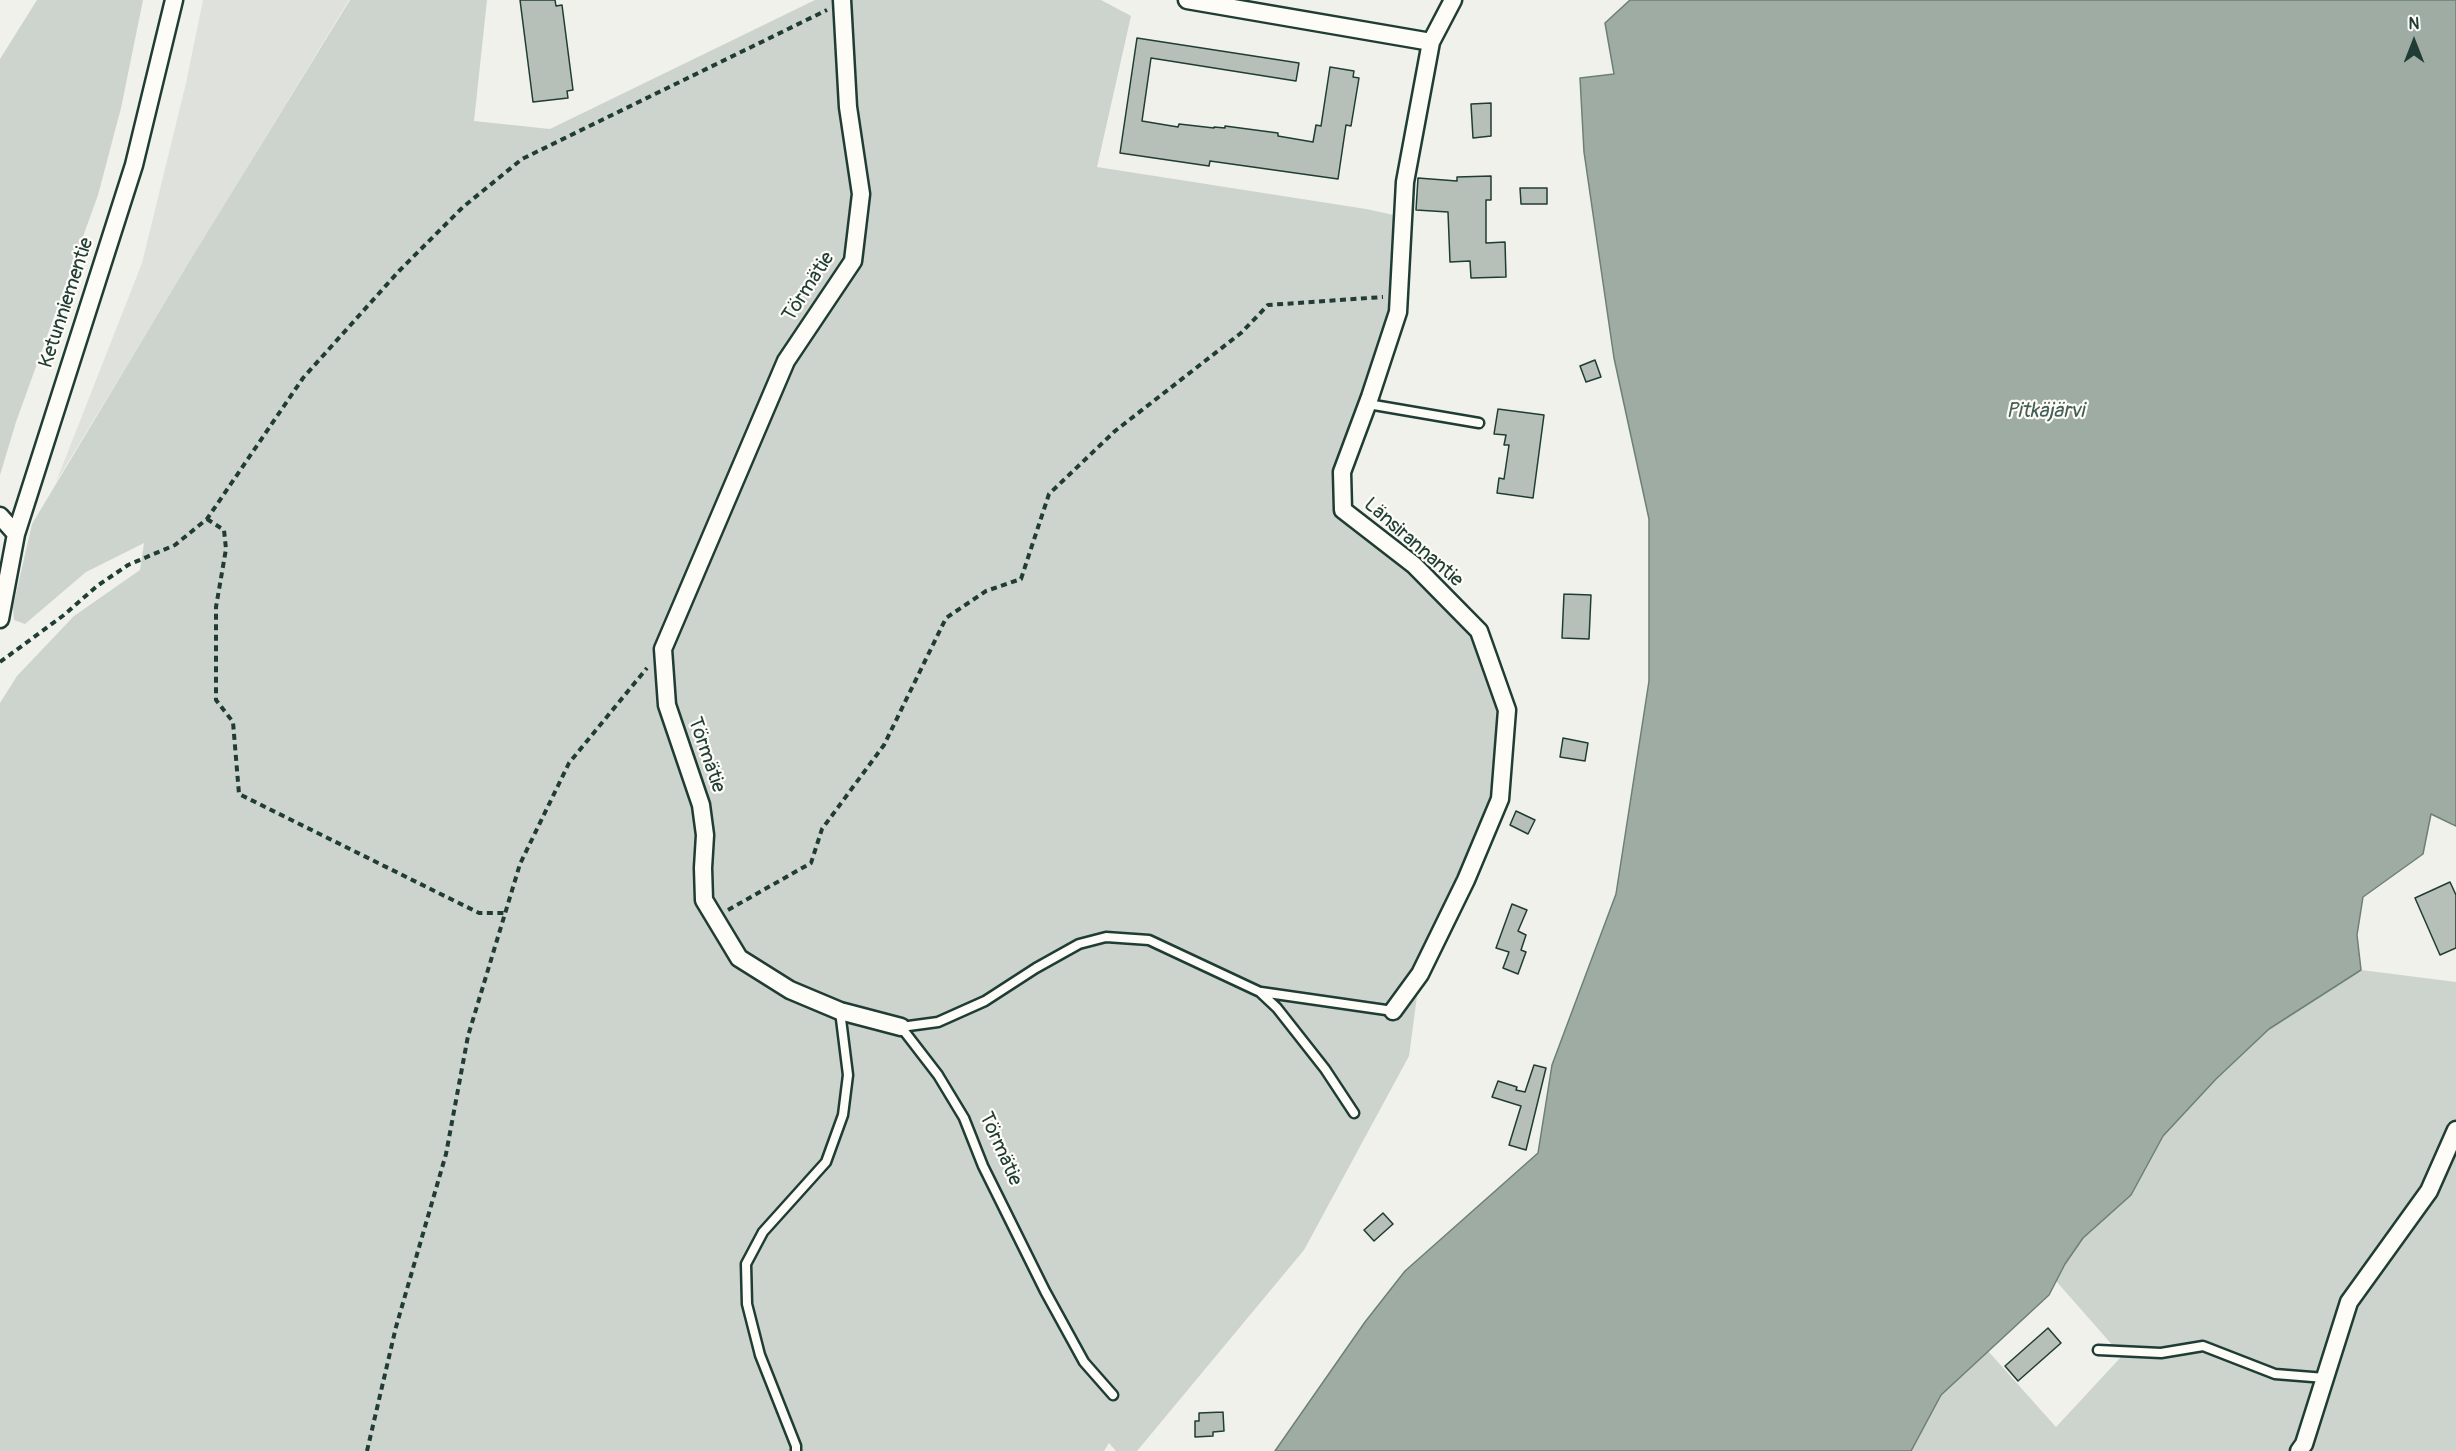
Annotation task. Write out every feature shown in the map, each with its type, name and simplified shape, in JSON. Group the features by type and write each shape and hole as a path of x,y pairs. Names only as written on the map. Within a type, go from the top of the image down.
{"street":[{"name":"Ketunniementie","path":"0,619 16,534 134,165 174,0"},
{"path":"1187,0 1431,42"},
{"name":"Länsirannantie","path":"1393,1011 1425,963 1466,880 1500,799 1507,710 1479,631 1414,565 1343,510 1342,472 1368,404 1398,312 1405,182 1431,42 1454,0"},
{"name":"Törmätie","path":"842,1 848,107 861,194 853,261 786,361 663,649 667,705 701,805 705,835 704,900 739,958 790,990 840,1011 901,1027"},
{"path":"0,516 16,534"},
{"path":"2299,1451 2304,1444 2349,1302 2429,1191 2456,1130"}],"lane":[{"path":"1368,404 1479,423"},
{"path":"901,1027 938,1022 948,1018 986,1001 1036,968 1079,944 1106,937 1149,940 1260,992 1393,1011"},
{"path":"1260,992 1311,1051 1354,1113"},
{"path":"796,1451 760,1355 747,1304 746,1264 763,1232 826,1162 843,1115 848,1075 840,1011"},
{"name":"Törmätie","path":"901,1027 938,1075 964,1118 983,1166 1044,1291 1084,1362 1113,1395"},
{"path":"2098,1350 2161,1353 2203,1346 2275,1374 2325,1378"}],"path":[{"path":"0,662 64,615 97,586 128,566 175,545 207,519 303,378 399,271 463,207 522,159 842,1"},
{"path":"715,918 811,863 822,829 884,745 946,618 986,591 1021,579 1049,494 1115,430 1241,333 1268,305 1399,296"},
{"path":"207,519 224,530 226,549 216,607 216,700 233,722 239,794 479,913 506,913"},
{"path":"367,1451 396,1327 446,1154 468,1036 520,864 569,763 663,649"}],"shaded area":[{"path":"37,0 143,0 121,108 98,195 16,422 0,475 0,59"},
{"path":"203,0 349,0 56,482 142,263 186,83"},
{"path":"350,0 487,0 474,121 550,129 815,0 1101,0 1131,16 1097,167 1366,209 1403,217 1399,296 1342,472 1343,510 1479,631 1507,710 1500,799 1420,974 1409,1056 1304,1250 1137,1451 1116,1451 1109,1443 1104,1451 0,1451 0,703 17,676 74,616 140,570 144,543 86,572 25,624 14,620 13,607 32,524"},
{"path":"2361,970 2456,982 2456,1451 1911,1451 1941,1395 1988,1351 2056,1427 2122,1356 2056,1281 2065,1264 2083,1238 2131,1195 2163,1136 2216,1079 2269,1029"}],"water":[{"name":"Pitkäjärvi","path":"1630,0 2456,0 2456,826 2431,814 2423,854 2363,897 2357,935 2361,970 2269,1029 2216,1079 2163,1136 2131,1195 2083,1238 2065,1264 2049,1295 1941,1395 1911,1451 1275,1451 1365,1322 1405,1271 1538,1153 1552,1065 1616,894 1649,681 1649,519 1614,358 1584,152 1580,78 1614,74 1605,23"}],"building":[{"path":"520,0 555,0 556,6 562,5 573,90 567,91 568,98 533,102"},
{"path":"1137,38 1299,63 1296,81 1151,58 1142,121 1178,127 1179,124 1214,128 1225,128 1225,126 1278,133 1278,136 1313,142 1316,125 1321,126 1330,67 1354,71 1353,77 1359,78 1351,126 1346,125 1338,179 1210,161 1209,166 1120,153"},
{"path":"1491,103 1491,136 1473,138 1471,104"},
{"path":"1491,176 1491,200 1486,200 1486,243 1505,242 1506,277 1471,278 1470,261 1450,262 1448,212 1416,210 1418,178 1457,181 1457,177"},
{"path":"1520,188 1547,188 1547,204 1521,204"},
{"path":"1595,360 1601,377 1586,382 1580,366"},
{"path":"1498,409 1544,415 1533,498 1497,493 1499,478 1504,479 1509,445 1504,445 1506,435 1494,434"},
{"path":"1564,594 1591,595 1589,639 1562,638"},
{"path":"1563,738 1588,743 1585,761 1560,757"},
{"path":"1516,811 1535,820 1528,834 1510,825"},
{"path":"2450,882 2456,895 2456,948 2440,955 2415,898"},
{"path":"1512,904 1527,910 1518,931 1526,935 1521,950 1526,952 1518,974 1503,968 1509,952 1496,948"},
{"path":"1534,1065 1546,1068 1526,1150 1509,1145 1521,1106 1492,1097 1498,1081 1525,1092"},
{"path":"1383,1213 1393,1224 1374,1241 1364,1230"},
{"path":"2048,1328 2061,1343 2018,1381 2005,1366"},
{"path":"1223,1412 1224,1431 1213,1432 1213,1436 1195,1437 1195,1421 1199,1421 1199,1413"}]}
